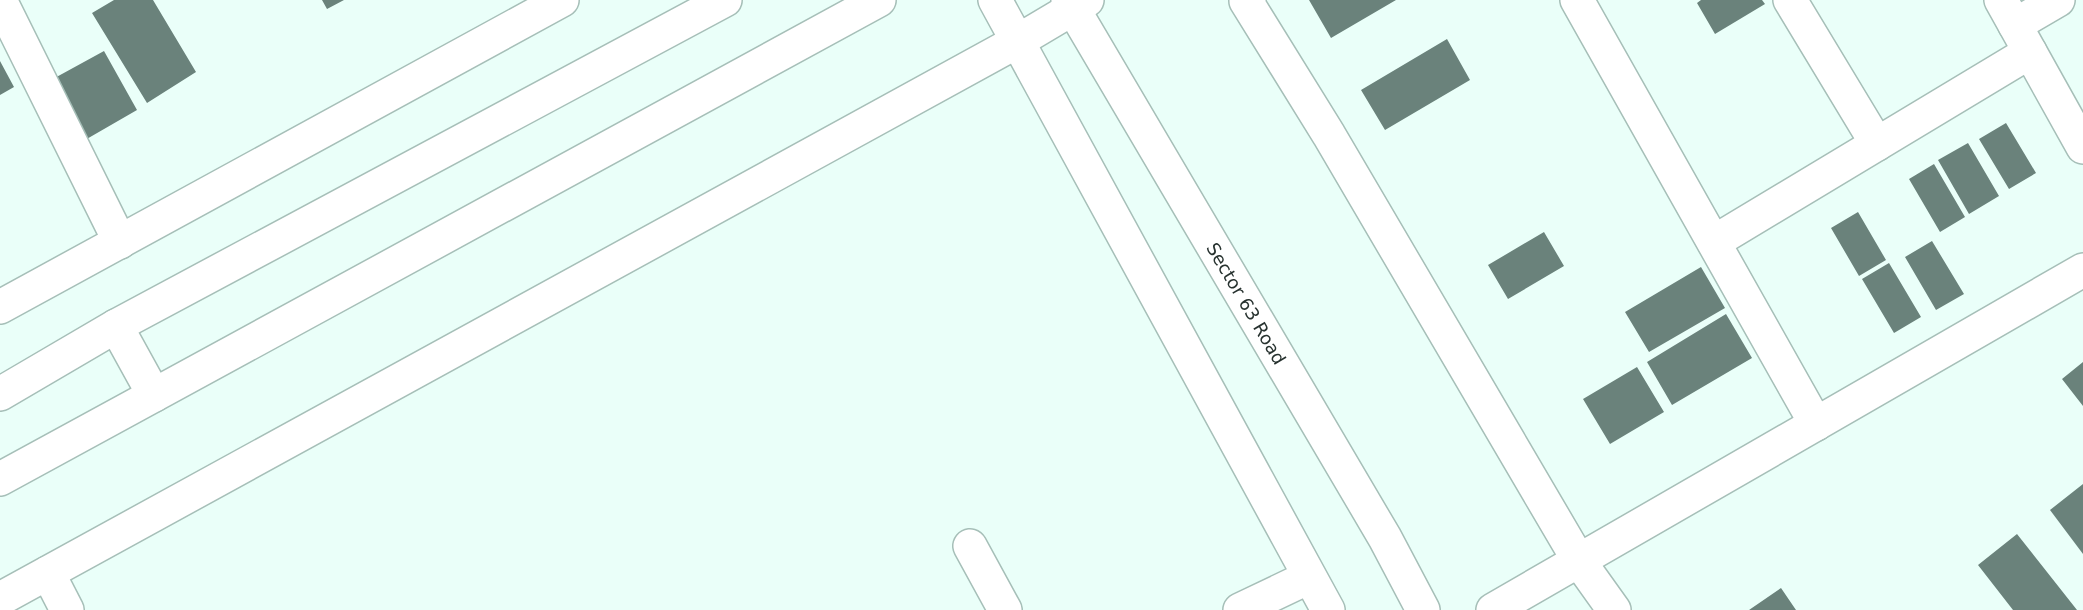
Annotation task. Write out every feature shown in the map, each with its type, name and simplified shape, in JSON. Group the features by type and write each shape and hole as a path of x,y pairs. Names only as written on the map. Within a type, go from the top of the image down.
{"street":[{"path":"0,0 120,242"},
{"path":"0,307 562,0"},
{"path":"0,394 116,326 725,0"},
{"path":"0,479 879,0"},
{"path":"995,0 1328,610"},
{"path":"1249,0 1246,2 1329,135 1579,561 1614,610"},
{"path":"1790,0 1876,144"},
{"path":"1714,242 1876,144 2015,25 2058,0"},
{"path":"1580,1 1816,424"},
{"path":"0,599 1018,41 1075,3"},
{"name":"Sector 63 Road","path":"1075,3 1385,538 1423,610"},
{"path":"2015,25 2083,147"},
{"path":"1493,610 2081,274"},
{"path":"116,326 154,395"},
{"path":"970,546 1005,610"},
{"path":"48,573 67,610"},
{"path":"1240,610 1309,577"}],"building":[{"path":"114,0 153,0 196,72 147,103 92,13"},
{"path":"322,0 344,0 327,9"},
{"path":"1309,0 1396,0 1331,38"},
{"path":"1701,0 1762,0 1765,4 1715,34 1697,3"},
{"path":"1447,39 1470,80 1385,130 1361,90"},
{"path":"104,51 137,110 85,140 51,80"},
{"path":"0,61 14,87 0,95"},
{"path":"2006,123 2036,173 2009,189 1979,139"},
{"path":"1968,143 1999,196 1969,214 1938,160"},
{"path":"1934,164 1965,217 1940,232 1909,179"},
{"path":"1858,212 1886,260 1859,276 1831,228"},
{"path":"1544,232 1564,266 1508,299 1488,265"},
{"path":"1932,241 1964,294 1936,310 1905,257"},
{"path":"1889,263 1921,317 1894,333 1862,279"},
{"path":"1701,267 1725,308 1649,352 1625,312"},
{"path":"1726,314 1752,358 1672,405 1647,362"},
{"path":"2083,362 2083,406 2062,379"},
{"path":"1637,367 1664,412 1610,444 1583,399"},
{"path":"2083,484 2083,554 2050,510"},
{"path":"2017,534 2077,610 2013,610 1978,565"},
{"path":"1781,588 1796,610 1749,610"}]}
